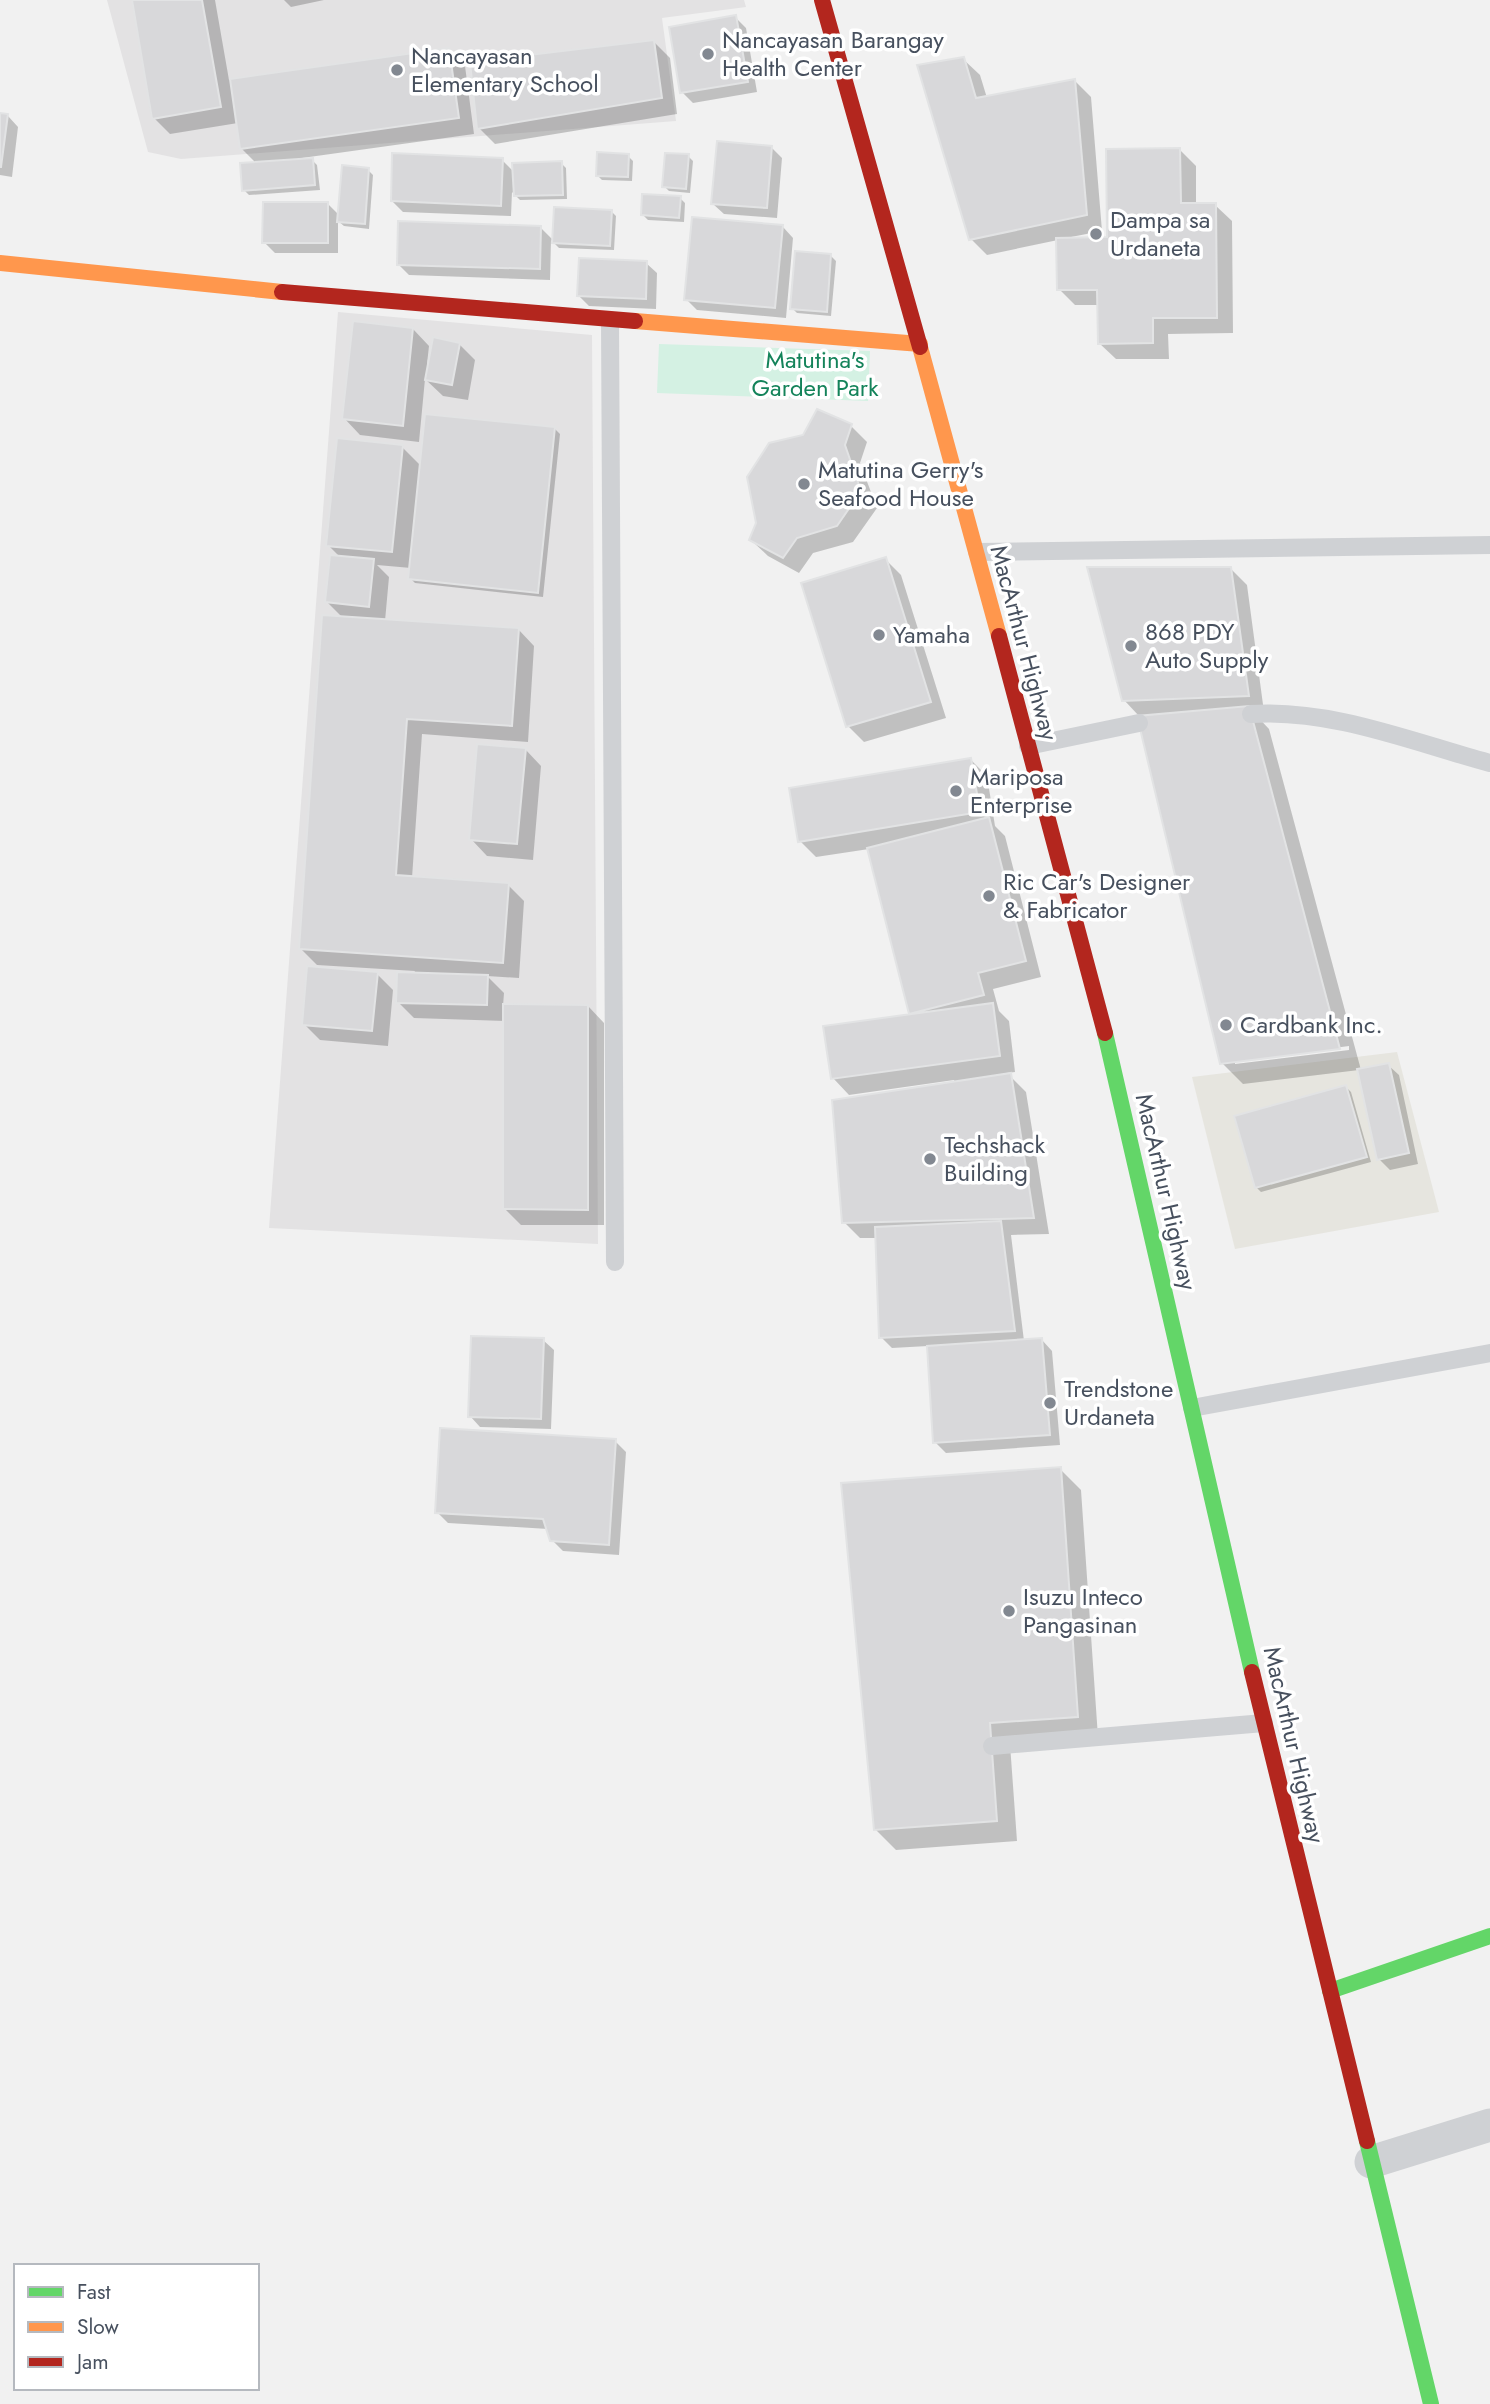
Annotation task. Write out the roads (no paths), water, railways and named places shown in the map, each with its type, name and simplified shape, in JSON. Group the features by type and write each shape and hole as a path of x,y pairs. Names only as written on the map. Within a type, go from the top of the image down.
{"main road":[{"name":"MacArthur Highway","path":"822,0 920,344 1117,1079 1264,1723 1431,2404"},
{"path":"0,264 351,299 920,344"},
{"path":"1330,1991 1490,1936"}],"street":[{"path":"1371,2162 1490,2125"}],"lane":[{"path":"610,320 615,1262"},
{"path":"976,552 1490,545"},
{"path":"1251,714 1279,712 1355,723 1490,764"},
{"path":"1028,746 1139,723"},
{"path":"1192,1408 1490,1353"},
{"path":"992,1745 1264,1723"}],"place":[{"name":"Nancayasan Barangay Health Center","path":"708,54"},
{"name":"Nancayasan Elementary School","path":"397,70"},
{"name":"Dampa sa Urdaneta","path":"1096,234"},
{"name":"Matutina Gerry's Seafood House","path":"804,484"},
{"name":"Yamaha","path":"879,635"},
{"name":"868 PDY Auto Supply","path":"1131,646"},
{"name":"Mariposa Enterprise","path":"956,791"},
{"name":"Ric Car's Designer & Fabricator","path":"989,896"},
{"name":"Cardbank Inc.","path":"1226,1025"},
{"name":"Techshack Building","path":"930,1159"},
{"name":"Trendstone Urdaneta","path":"1050,1403"},
{"name":"Isuzu Inteco Pangasinan","path":"1009,1611"}],"park label":[{"name":"Matutina's Garden Park","path":"815,374"}]}
